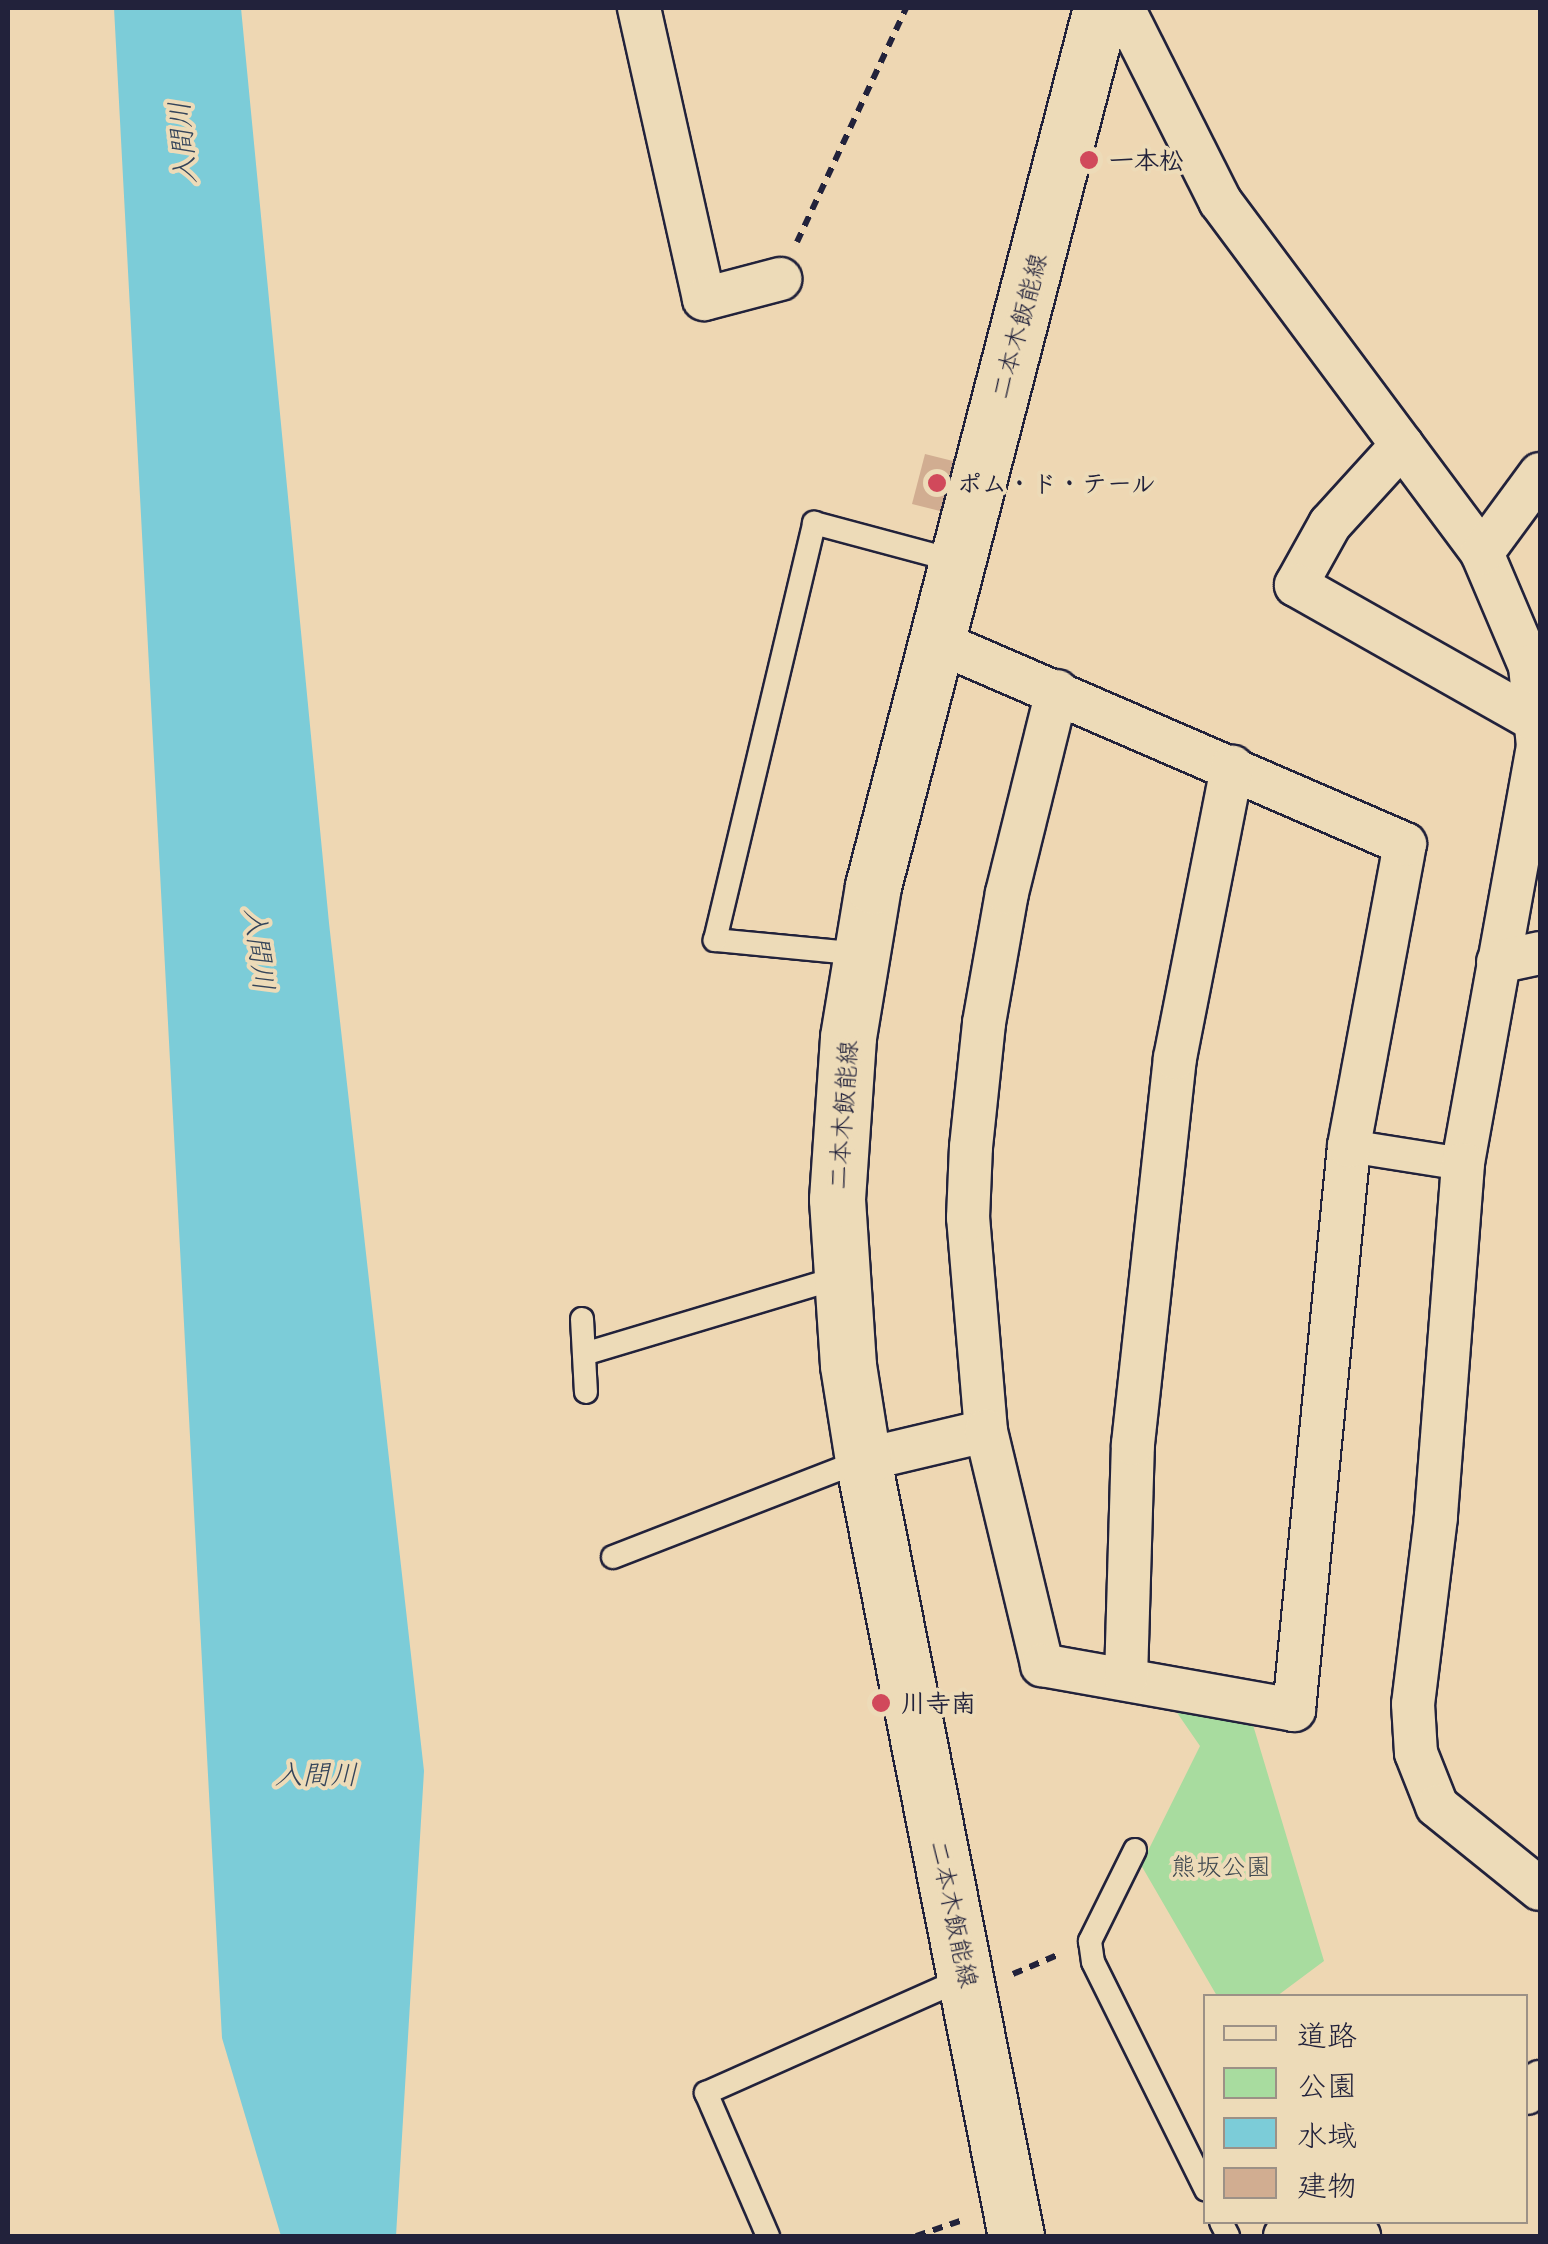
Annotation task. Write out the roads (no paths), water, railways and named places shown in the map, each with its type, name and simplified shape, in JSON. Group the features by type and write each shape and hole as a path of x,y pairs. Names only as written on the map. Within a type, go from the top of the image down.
{"main road":[{"name":"二本木飯能線","path":"1016,2236 970,1984 863,1460 840,1277 840,1134 861,954 956,561 1101,8"}],"street":[{"path":"639,8 704,299 780,279"},
{"path":"1123,8 1220,201 1482,553 1516,623 1539,709 1462,1164 1436,1517 1413,1704 1416,1752 1437,1806 1540,1889"},
{"path":"1402,445 1330,524 1296,586 1539,709"},
{"path":"1482,553 1540,474"},
{"path":"936,641 1057,690 1404,844 1349,1146 1294,1710 1042,1665 986,1430 968,1218 972,1147 984,1023 1007,893 1057,690"},
{"path":"1126,1678 1133,1444 1170,1094 1232,767"},
{"path":"1498,962 1540,953"},
{"path":"1349,1146 1462,1164"},
{"path":"863,1460 986,1430"},
{"path":"1284,2236 1313,2224"}],"lane":[{"path":"861,954 715,940 814,523 956,561"},
{"path":"584,1354 840,1277"},
{"path":"582,1318 586,1392"},
{"path":"613,1557 863,1460"},
{"path":"1135,1850 1090,1941 1093,1962 1203,2184"},
{"path":"768,2236 706,2093 970,1984"}],"water":[{"name":"入間川","path":"114,8 241,8 329,923 424,1771 396,2236 281,2236 222,2038"}],"place":[{"name":"一本松","path":"1089,160"},
{"name":"ポム・ド・テール","path":"937,483"},
{"name":"川寺南","path":"881,1703"}],"park label":[{"name":"熊坂公園","path":"1221,1866"}]}
